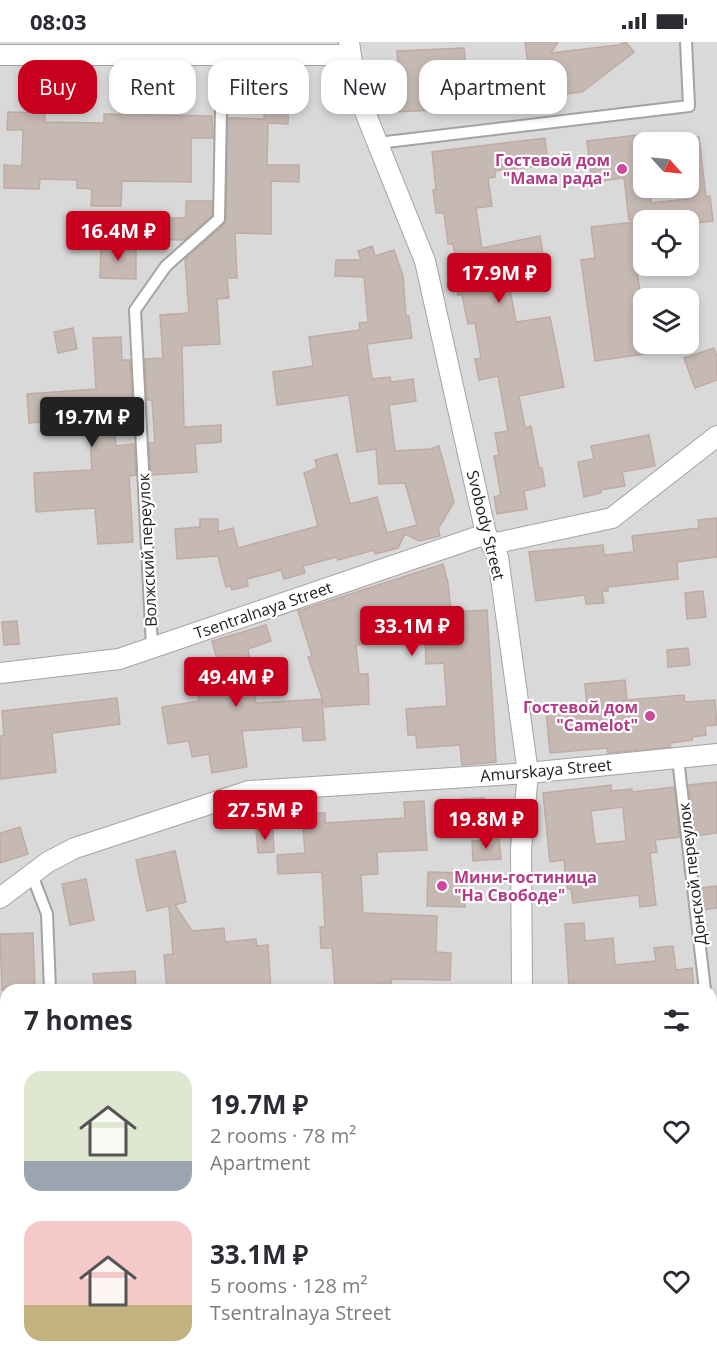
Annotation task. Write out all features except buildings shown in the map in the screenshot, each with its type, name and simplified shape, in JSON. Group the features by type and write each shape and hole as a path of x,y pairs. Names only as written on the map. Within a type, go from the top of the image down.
{"street":[{"name":"Svobody Street","path":"350,49 361,102 425,261 489,539 498,557 528,773 521,849 522,984"},
{"path":"0,55 222,56 350,49"},
{"name":"Tsentralnaya Street","path":"0,673 119,659 489,539 612,518 717,436"},
{"name":"Amurskaya Street","path":"0,898 48,862 75,848 249,791 528,773 717,754"}],"lane":[{"path":"378,143 689,106 686,42"},
{"name":"Волжский переулок","path":"152,647 135,310 166,266 219,219 222,56"},
{"name":"Донской переулок","path":"678,759 704,984"},
{"path":"32,875 47,914 50,984"}],"shaded area":[{"path":"0,42 342,42 343,60 321,60 321,114 354,114 410,238 490,558 519,772 517,984 0,984"},
{"path":"358,42 717,42 717,984 532,984 529,848 491,522 436,262 374,114 407,114 407,60 360,60"}],"place":[{"name":"Гостевой дом \"Мама рада\"","path":"622,169"},
{"name":"Гостевой дом \"Camelot\"","path":"650,716"},
{"name":"Мини-гостиница \"На Свободе\"","path":"442,886"}]}
